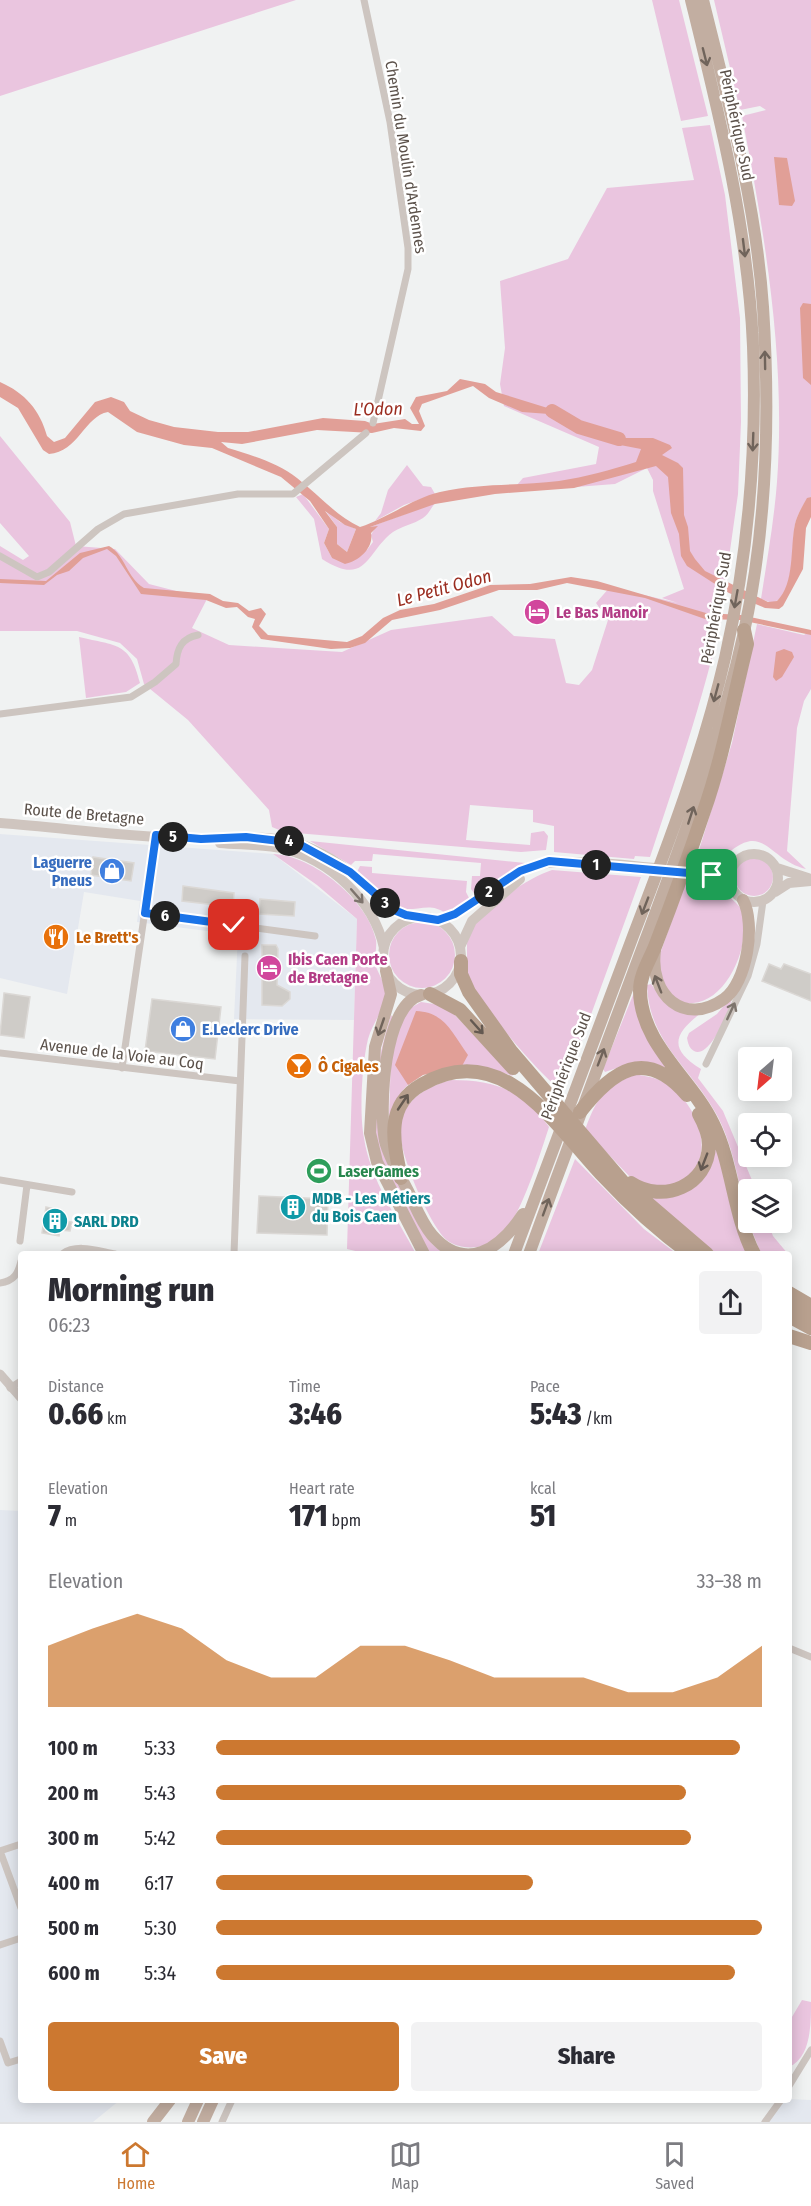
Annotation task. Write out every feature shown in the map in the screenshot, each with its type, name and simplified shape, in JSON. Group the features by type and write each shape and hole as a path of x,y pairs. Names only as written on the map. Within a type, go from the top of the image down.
{"highway":[{"name":"Périphérique Sud","path":"535,1196 673,832 707,725 749,564 754,407 750,297 734,183 691,0"},
{"name":"Périphérique Sud","path":"530,1251 687,827 708,762 744,630 749,564 765,434 763,304 742,166 704,0"},
{"path":"744,630 747,644 713,785 640,983 646,1021 660,1048 700,1100 715,1127 742,1229 753,1251"},
{"path":"655,947 656,982 666,998 676,1004 695,1008 725,998 736,981 749,939 750,918 743,900"},
{"path":"461,954 464,982 492,1026 623,1182 704,1251"},
{"path":"386,971 391,994 375,1047 370,1133 377,1162 422,1251"},
{"path":"459,1251 449,1248 433,1236 401,1178 388,1150 384,1132 388,1054 395,1024 403,1006 410,999 426,994 454,1004 473,1022 603,1176"},
{"path":"580,1112 600,1086 614,1075 634,1069 653,1071 675,1082 692,1102 701,1118 709,1145 704,1166 698,1175 681,1188 666,1193 644,1190 633,1184 592,1147"},
{"path":"401,1178 393,1141 396,1113 413,1089 437,1077 458,1072 501,1078 527,1094 640,1213 686,1251"},
{"path":"486,1251 506,1239 535,1196"},
{"path":"515,1251 535,1196"},
{"path":"792,1295 811,1306"},
{"path":"792,1307 811,1317"},
{"path":"792,1318 811,1328"},
{"path":"792,1337 811,1343"},
{"path":"153,2122 168,2103"},
{"path":"188,2122 197,2103"},
{"path":"202,2122 212,2103"}],"main road":[{"name":"Route de Bretagne","path":"0,823 201,839 238,837 297,843 350,872 394,910 416,917"},
{"name":"Route de Bretagne","path":"201,839 215,843 281,848 317,862 358,896 376,923 384,948"},
{"path":"700,873 732,866 746,854 755,853 764,855 777,868 811,880"},
{"path":"568,862 538,869 515,882 472,921 451,982 426,994 404,990 386,971 384,948 392,931 407,920 416,917 438,920 455,914 520,871 549,861 568,862 700,873 720,880 743,900 763,901 789,883 811,880"},
{"path":"732,866 730,882 732,890"},
{"path":"774,892 778,884 777,868"},
{"path":"438,920 452,931 461,954"}],"street":[{"name":"Chemin du Moulin d'Ardennes","path":"364,0 390,122 408,269 390,357 373,423"},
{"path":"0,556 21,570 37,577 49,572 98,529 124,514 238,494 293,494 366,433"},
{"path":"0,714 131,697 155,682 176,664 177,652 182,643 198,635"},
{"path":"122,1068 156,835"},
{"path":"706,1064 755,957 763,901"},
{"path":"145,913 315,936"},
{"path":"234,1251 244,956"},
{"name":"Avenue de la Voie au Coq","path":"0,1053 240,1082"},
{"path":"0,1180 72,1192"},
{"path":"20,1241 27,1185"},
{"path":"66,1251 84,1248 100,1251"},
{"path":"0,1283 9,1282 18,1274"},
{"path":"0,1374 18,1395"},
{"path":"10,1388 18,1384"},
{"path":"792,1649 811,1657"},
{"path":"18,1845 0,1851 18,1900"},
{"path":"0,1945 18,1939"},
{"path":"0,2041 8,2063 18,2060"},
{"path":"792,2080 811,2050"},
{"path":"222,2122 231,2103"},
{"path":"765,2122 780,2103"}],"shaded area":[{"path":"0,0 296,0 0,96"},
{"path":"652,0 679,0 708,116 681,121"},
{"path":"714,0 811,0 811,497 805,502 796,521 789,581 780,598 772,603 761,599 777,482 779,390 766,252 742,116 766,110 760,106 740,110"},
{"path":"710,125 725,195 740,318 741,422 738,494 721,614 711,614 721,620 714,650 689,739 650,857 635,856 634,859 554,852 554,826 533,822 533,810 470,805 466,840 530,845 531,833 544,831 548,836 546,850 521,852 284,832 272,827 269,810 188,720 144,684 137,659 120,643 77,631 0,631 0,546 23,560 29,556 0,523 0,436 70,522 76,546 115,549 149,584 207,599 192,628 229,645 342,652 391,630 492,616 514,636 555,639 566,683 579,685 592,670 608,620 596,603 610,587 678,603 662,598 684,589 653,491 653,480 647,468 615,484 511,492 523,478 596,464 599,447 504,406 500,384 505,348 500,281 568,259 607,188 694,180 682,128"},
{"path":"774,157 787,158 795,201 792,206 779,205"},
{"path":"803,303 811,304 811,385 803,378 800,308"},
{"path":"460,379 485,384 496,392 554,410 578,427 619,438 653,438 670,445 672,448 662,455 683,468 684,515 688,527 690,551 705,571 768,602 777,601 787,585 796,521 807,498 811,497 811,517 806,528 803,569 783,606 779,609 765,608 729,593 687,566 681,556 679,534 671,513 668,477 656,466 574,488 495,494 435,504 370,527 378,526 371,533 370,543 365,553 345,564 332,558 324,543 329,529 310,501 281,477 212,448 184,445 137,432 108,412 93,420 67,447 49,454 43,450 18,408 0,397 0,382 17,391 30,403 36,410 47,436 54,442 65,438 95,402 111,397 124,402 130,411 149,420 174,427 218,432 248,432 323,418 365,421 373,424 405,419 412,424 419,424 410,408 416,397 447,391","holes":["473,386 489,398 522,412 549,414 578,431 615,444 641,449 636,462 559,481 470,487 440,492 419,499 360,527 335,511 290,473 264,460 228,448 221,442 242,444 317,430 372,433 394,428 421,431 425,426 419,411 422,404","325,511 345,525 356,529 347,552 337,544 337,527"]},
{"path":"407,465 423,486 431,487 435,494 404,505 375,521 381,513 388,490"},
{"path":"303,494 329,529 324,543 332,558 367,550 373,542 371,535 375,528 370,527 435,503 423,518 393,532 364,564 348,570 322,559 314,519 296,497"},
{"path":"325,510 340,522 356,529 347,552 337,544 337,527"},
{"path":"109,546 119,555 138,584 144,588 210,594 223,601 238,603 249,611 261,608 266,614 259,626 268,635 347,642 362,636 383,618 400,610 434,604 490,585 530,584 571,577 597,581 706,613 741,615 811,630 811,635 740,620 705,619 645,598 567,583 537,590 499,590 440,610 392,620 365,643 350,648 331,649 261,639 252,627 255,619 248,617 237,607 226,608 206,600 141,594 116,556 107,549 83,558 69,571 57,575 44,585 0,583 0,579 46,581 80,553"},
{"path":"757,624 804,635 811,630 811,689 804,701 797,728 787,851 806,869 792,864 764,844 755,841 745,842 733,849 718,863 696,860 732,743"},
{"path":"79,637 120,648 132,660 140,683 126,692 86,698"},
{"path":"784,649 792,652 794,657 782,677 776,681 773,677 776,652"},
{"path":"0,834 273,854 357,919 354,1020 234,1019 238,935 137,922 140,901 84,892 67,994 0,978"},
{"path":"310,841 525,863 527,866 476,896 471,889 472,876 480,876 481,863 373,854 372,861 355,861 351,865"},
{"path":"273,854 288,856 321,871 350,895 371,925 376,940 376,967 384,984 385,997 366,1049 362,1088 362,1127 367,1153 378,1183 414,1251 347,1249 357,919 317,885"},
{"path":"754,858 767,864 773,877 767,890 754,896 741,890 735,877 741,864"},
{"path":"360,866 372,867 372,873 467,881 466,892 470,900 445,913 429,907 403,909 391,904 357,872"},
{"path":"552,870 641,877 568,1078 559,1089 507,1034 472,985 466,972 467,938 482,915 517,887"},
{"path":"687,877 700,878 721,888 740,908 744,924 740,953 727,981 706,1000 690,1003 680,1001 669,991 663,982 660,966 660,954"},
{"path":"416,922 428,922 440,927 450,937 455,955 453,968 440,983 428,988 416,988 404,983 394,973 389,961 389,949 394,937 404,927"},
{"path":"651,984 666,1004 701,1013 685,1027 678,1041 679,1047 690,1061 701,1069 698,1078 723,1111 738,1146 738,1167 747,1167 752,1179 738,1179 724,1129 718,1117 655,1024 647,985"},
{"path":"635,990 680,1078 632,1063 605,1072 603,1069"},
{"path":"732,996 724,1021 713,1041 700,1052 694,1051 688,1042 689,1033 717,1014"},
{"path":"421,1002 441,1005 452,1012 513,1076 473,1067 432,1071 419,1077 405,1088 389,1118 391,1056 405,1011"},
{"path":"416,1011 434,1015 447,1025 468,1055 462,1066 423,1075 408,1085 395,1065"},
{"path":"391,1015 393,1018 386,1152 432,1244 441,1251 428,1251 391,1184 381,1160 376,1142 373,1106 381,1050"},
{"path":"634,1074 654,1078 676,1091 693,1114 699,1127 701,1154 697,1167 688,1178 681,1182 658,1189 632,1179 585,1130 602,1096"},
{"path":"451,1080 481,1082 507,1090 529,1104 549,1127 534,1172 512,1222 495,1241 478,1247 453,1244 441,1233 432,1220 416,1186 400,1136 402,1116 412,1101 426,1090"},
{"path":"710,1123 738,1210 738,1233 745,1233 751,1251 713,1251 643,1194 697,1182"},
{"path":"575,1159 644,1229 673,1251 539,1251"},
{"path":"753,1233 772,1233 786,1251 760,1251"},
{"path":"0,1510 18,1511 18,2103 116,2103 93,2122 0,2122"},
{"path":"802,2000 811,2002 811,2020 806,2048 802,2056 792,2065 792,2017"},
{"path":"792,2099 811,2100 811,2122 761,2122 775,2103 792,2103"}],"building":[{"name":"Laguerre Pneus","path":"93,857 134,863 131,881 91,875"},
{"path":"183,886 234,893 233,907 182,901"},
{"path":"260,899 295,902 294,916 259,914"},
{"name":"Ibis Caen Porte de Bretagne","path":"262,945 276,945 278,949 277,985 290,992 290,999 282,1006 262,1005"},
{"path":"769,964 781,969 784,964 811,974 811,1001 762,981"},
{"path":"4,993 30,997 24,1038 0,1035"},
{"name":"E.Leclerc Drive","path":"152,999 221,1007 215,1059 145,1051"},
{"name":"MDB - Les Métiers du Bois Caen","path":"259,1196 328,1199 327,1235 257,1233"},
{"name":"SARL DRD","path":"46,1207 62,1211 60,1220 72,1222 70,1231 60,1230 59,1236 42,1233"}],"waterway":[{"name":"L'Odon","path":"552,411 579,427 619,439"}],"place":[{"name":"Le Bas Manoir","path":"537,612"},
{"name":"Laguerre Pneus","path":"112,871"},
{"name":"Le Brett's","path":"56,937"},
{"name":"Ibis Caen Porte de Bretagne","path":"269,968"},
{"name":"E.Leclerc Drive","path":"183,1029"},
{"name":"Ô Cigales","path":"299,1066"},
{"name":"LaserGames","path":"319,1171"},
{"name":"MDB - Les Métiers du Bois Caen","path":"293,1207"},
{"name":"SARL DRD","path":"55,1221"}],"route":[{"path":"234,925 145,913 156,835 201,839 246,837 297,843 350,872 399,913 438,920 455,914 520,871 549,861 712,875"}],"water label":[{"name":"Le Petit Odon","path":"444,588"}]}
